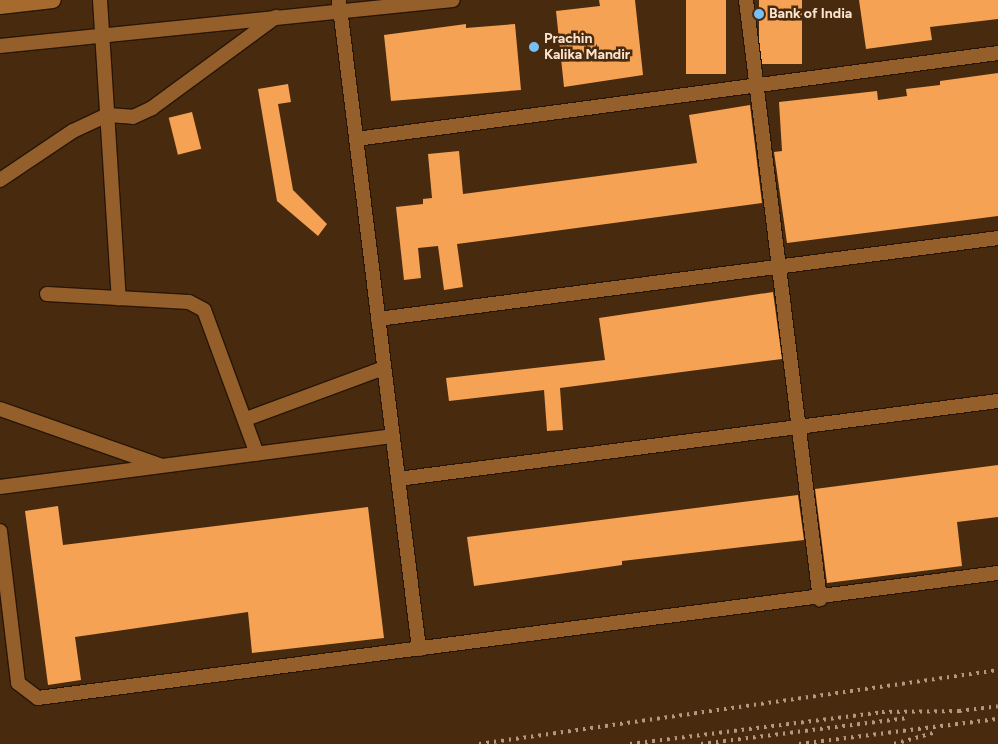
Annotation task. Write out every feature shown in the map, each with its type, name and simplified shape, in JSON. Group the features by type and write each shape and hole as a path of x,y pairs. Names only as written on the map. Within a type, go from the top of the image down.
{"main road":[{"path":"0,6 53,0"}],"street":[{"path":"100,0 105,34 107,115 119,298"},
{"path":"0,46 279,15 340,6 453,0"},
{"path":"746,0 782,268 820,599"},
{"path":"340,6 419,649"},
{"path":"0,180 73,131 107,115 133,117 152,108 279,15"},
{"path":"356,139 756,82 998,53"},
{"path":"378,319 782,268 998,238"},
{"path":"47,294 189,302 204,310 258,454"},
{"path":"246,419 384,368"},
{"path":"398,480 799,429 998,401"},
{"path":"0,409 162,466"},
{"path":"0,487 393,436"},
{"path":"0,530 18,683 38,698 820,599 998,573"}],"building":[{"path":"599,0 635,0 643,75 564,87 556,11 600,6"},
{"path":"686,0 726,0 726,74 686,74"},
{"path":"759,0 802,0 802,64 759,64"},
{"path":"859,0 998,0 998,19 930,27 932,40 866,49"},
{"path":"466,24 466,28 515,24 521,90 391,101 384,35"},
{"path":"998,73 998,216 787,243 774,152 782,151 779,102 877,91 878,100 907,96 906,89 940,85 940,81"},
{"path":"288,84 291,102 278,104 293,190 327,224 318,236 277,201 258,89"},
{"path":"750,105 762,203 457,244 463,287 444,290 438,246 418,248 421,278 404,280 396,207 423,204 423,199 432,198 428,154 459,151 463,194 697,163 689,115"},
{"path":"192,112 201,149 178,155 169,118"},
{"path":"773,292 782,359 560,388 563,430 547,431 544,390 449,401 446,378 605,360 599,318"},
{"path":"998,465 998,517 957,522 962,566 827,583 815,489"},
{"path":"798,495 804,540 622,561 622,565 474,586 467,537"},
{"path":"58,506 63,545 368,507 384,638 252,653 248,612 75,637 81,680 48,685 25,511"}],"railway":[{"path":"479,744 998,670"},
{"path":"959,711 998,706"},
{"path":"630,744 882,712 964,711"},
{"path":"701,744 907,718"},
{"path":"799,744 998,719"},
{"path":"894,744 933,733"}],"place":[{"name":"Bank of India","path":"759,14"},
{"name":"Prachin Kalika Mandir","path":"534,47"}]}
